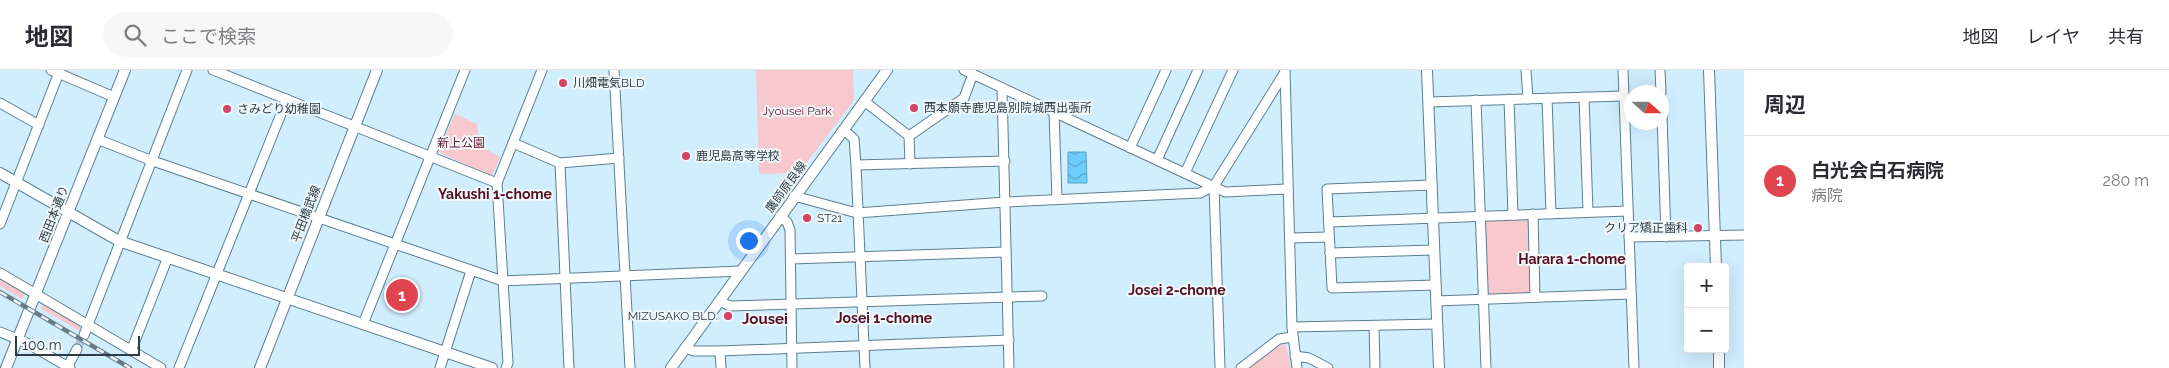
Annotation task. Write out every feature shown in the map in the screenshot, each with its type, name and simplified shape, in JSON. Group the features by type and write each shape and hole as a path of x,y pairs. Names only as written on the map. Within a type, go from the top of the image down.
{"street":[{"name":"西田本通り","path":"6,368 125,70"},
{"path":"84,335 150,160 187,70"},
{"path":"213,70 224,72 497,183"},
{"name":"平田橋武線","path":"260,368 353,126 377,70"},
{"path":"364,324 464,70"},
{"path":"506,368 508,364 497,183 542,70"},
{"path":"614,70 630,368"},
{"name":"鷹師原良線","path":"671,368 887,70"},
{"path":"964,70 1226,192 1288,189"},
{"path":"1130,148 1166,70"},
{"path":"1157,160 1198,70"},
{"path":"1185,173 1233,70"},
{"path":"1427,70 1439,368"},
{"path":"1526,70 1528,99"},
{"path":"1429,102 1624,96 1623,70"},
{"path":"1660,70 1661,85"},
{"path":"1709,70 1716,263"},
{"path":"0,224 39,125 56,71 114,97"},
{"path":"794,196 857,213 1005,202 1200,193 1214,186 1285,71"},
{"path":"1285,71 1292,332 1297,368"},
{"path":"910,136 964,98 973,74"},
{"path":"1002,88 1009,368"},
{"path":"1584,97 1588,212"},
{"path":"1547,98 1551,214"},
{"path":"179,368 287,99"},
{"path":"1509,99 1513,215"},
{"path":"1476,100 1486,368"},
{"path":"864,101 910,136"},
{"path":"0,103 39,125"},
{"path":"1054,113 1057,199"},
{"path":"844,130 854,139 865,368"},
{"path":"1625,130 1634,368"},
{"path":"1662,130 1666,237"},
{"path":"910,136 910,164"},
{"path":"97,139 150,160 503,281 741,271"},
{"path":"513,143 560,163 619,158"},
{"path":"856,165 1005,161"},
{"path":"560,163 570,368"},
{"path":"0,173 120,241 492,368"},
{"path":"1432,185 1327,189 1332,288 1436,285"},
{"path":"1214,186 1220,368"},
{"path":"1329,222 1628,211"},
{"path":"1533,214 1535,297"},
{"path":"780,216 787,222 790,230 792,368"},
{"path":"1629,238 1744,235"},
{"path":"1290,238 1330,237"},
{"path":"1330,253 1434,250"},
{"path":"791,259 1006,252"},
{"path":"131,350 168,257"},
{"path":"440,368 443,351 471,271"},
{"path":"0,273 36,296 161,368"},
{"path":"1436,301 1631,294"},
{"path":"719,301 730,306 1042,296"},
{"path":"1241,368 1279,339 1292,332 1437,324"},
{"path":"1374,326 1375,368"},
{"path":"0,332 18,338 68,368 77,349"},
{"path":"685,348 694,351 720,351 1009,340"},
{"path":"720,351 721,368"},
{"path":"1719,353 1719,368"},
{"path":"1295,356 1308,358 1328,368"}],"green space":[{"name":"Jyousei Park","path":"756,70 853,70 854,100 799,173 759,174"},
{"name":"新上公園","path":"455,114 477,124 479,145 500,157 492,176 438,152"},
{"path":"1527,218 1531,221 1533,290 1530,294 1490,296 1487,292 1486,220"},
{"path":"0,278 25,294 22,299 0,286"},
{"path":"43,304 80,326 80,331 41,309"},
{"path":"1280,342 1286,346 1291,368 1248,368"}],"water":[{"path":"1068,152 1086,152 1087,183 1068,183"}],"tunnel":[{"path":"77,349 84,335"}],"railway":[{"path":"0,292 130,368"}],"place":[{"name":"川畑電気BLD","path":"563,83"},
{"name":"西本願寺鹿児島別院城西出張所","path":"914,108"},
{"name":"さみどり幼稚園","path":"227,109"},
{"name":"鹿児島高等学校","path":"686,156"},
{"name":"ST21","path":"807,218"},
{"name":"クリア矯正歯科","path":"1698,228"},
{"name":"白光会白石病院","path":"402,295"},
{"name":"MIZUSAKO BLD.","path":"728,316"}],"district":[{"name":"Yakushi 1-chome","path":"495,194"},
{"name":"Harara 1-chome","path":"1572,259"},
{"name":"Josei 2-chome","path":"1177,290"},
{"name":"Josei 1-chome","path":"884,318"},
{"name":"Jousei","path":"765,319"}]}
